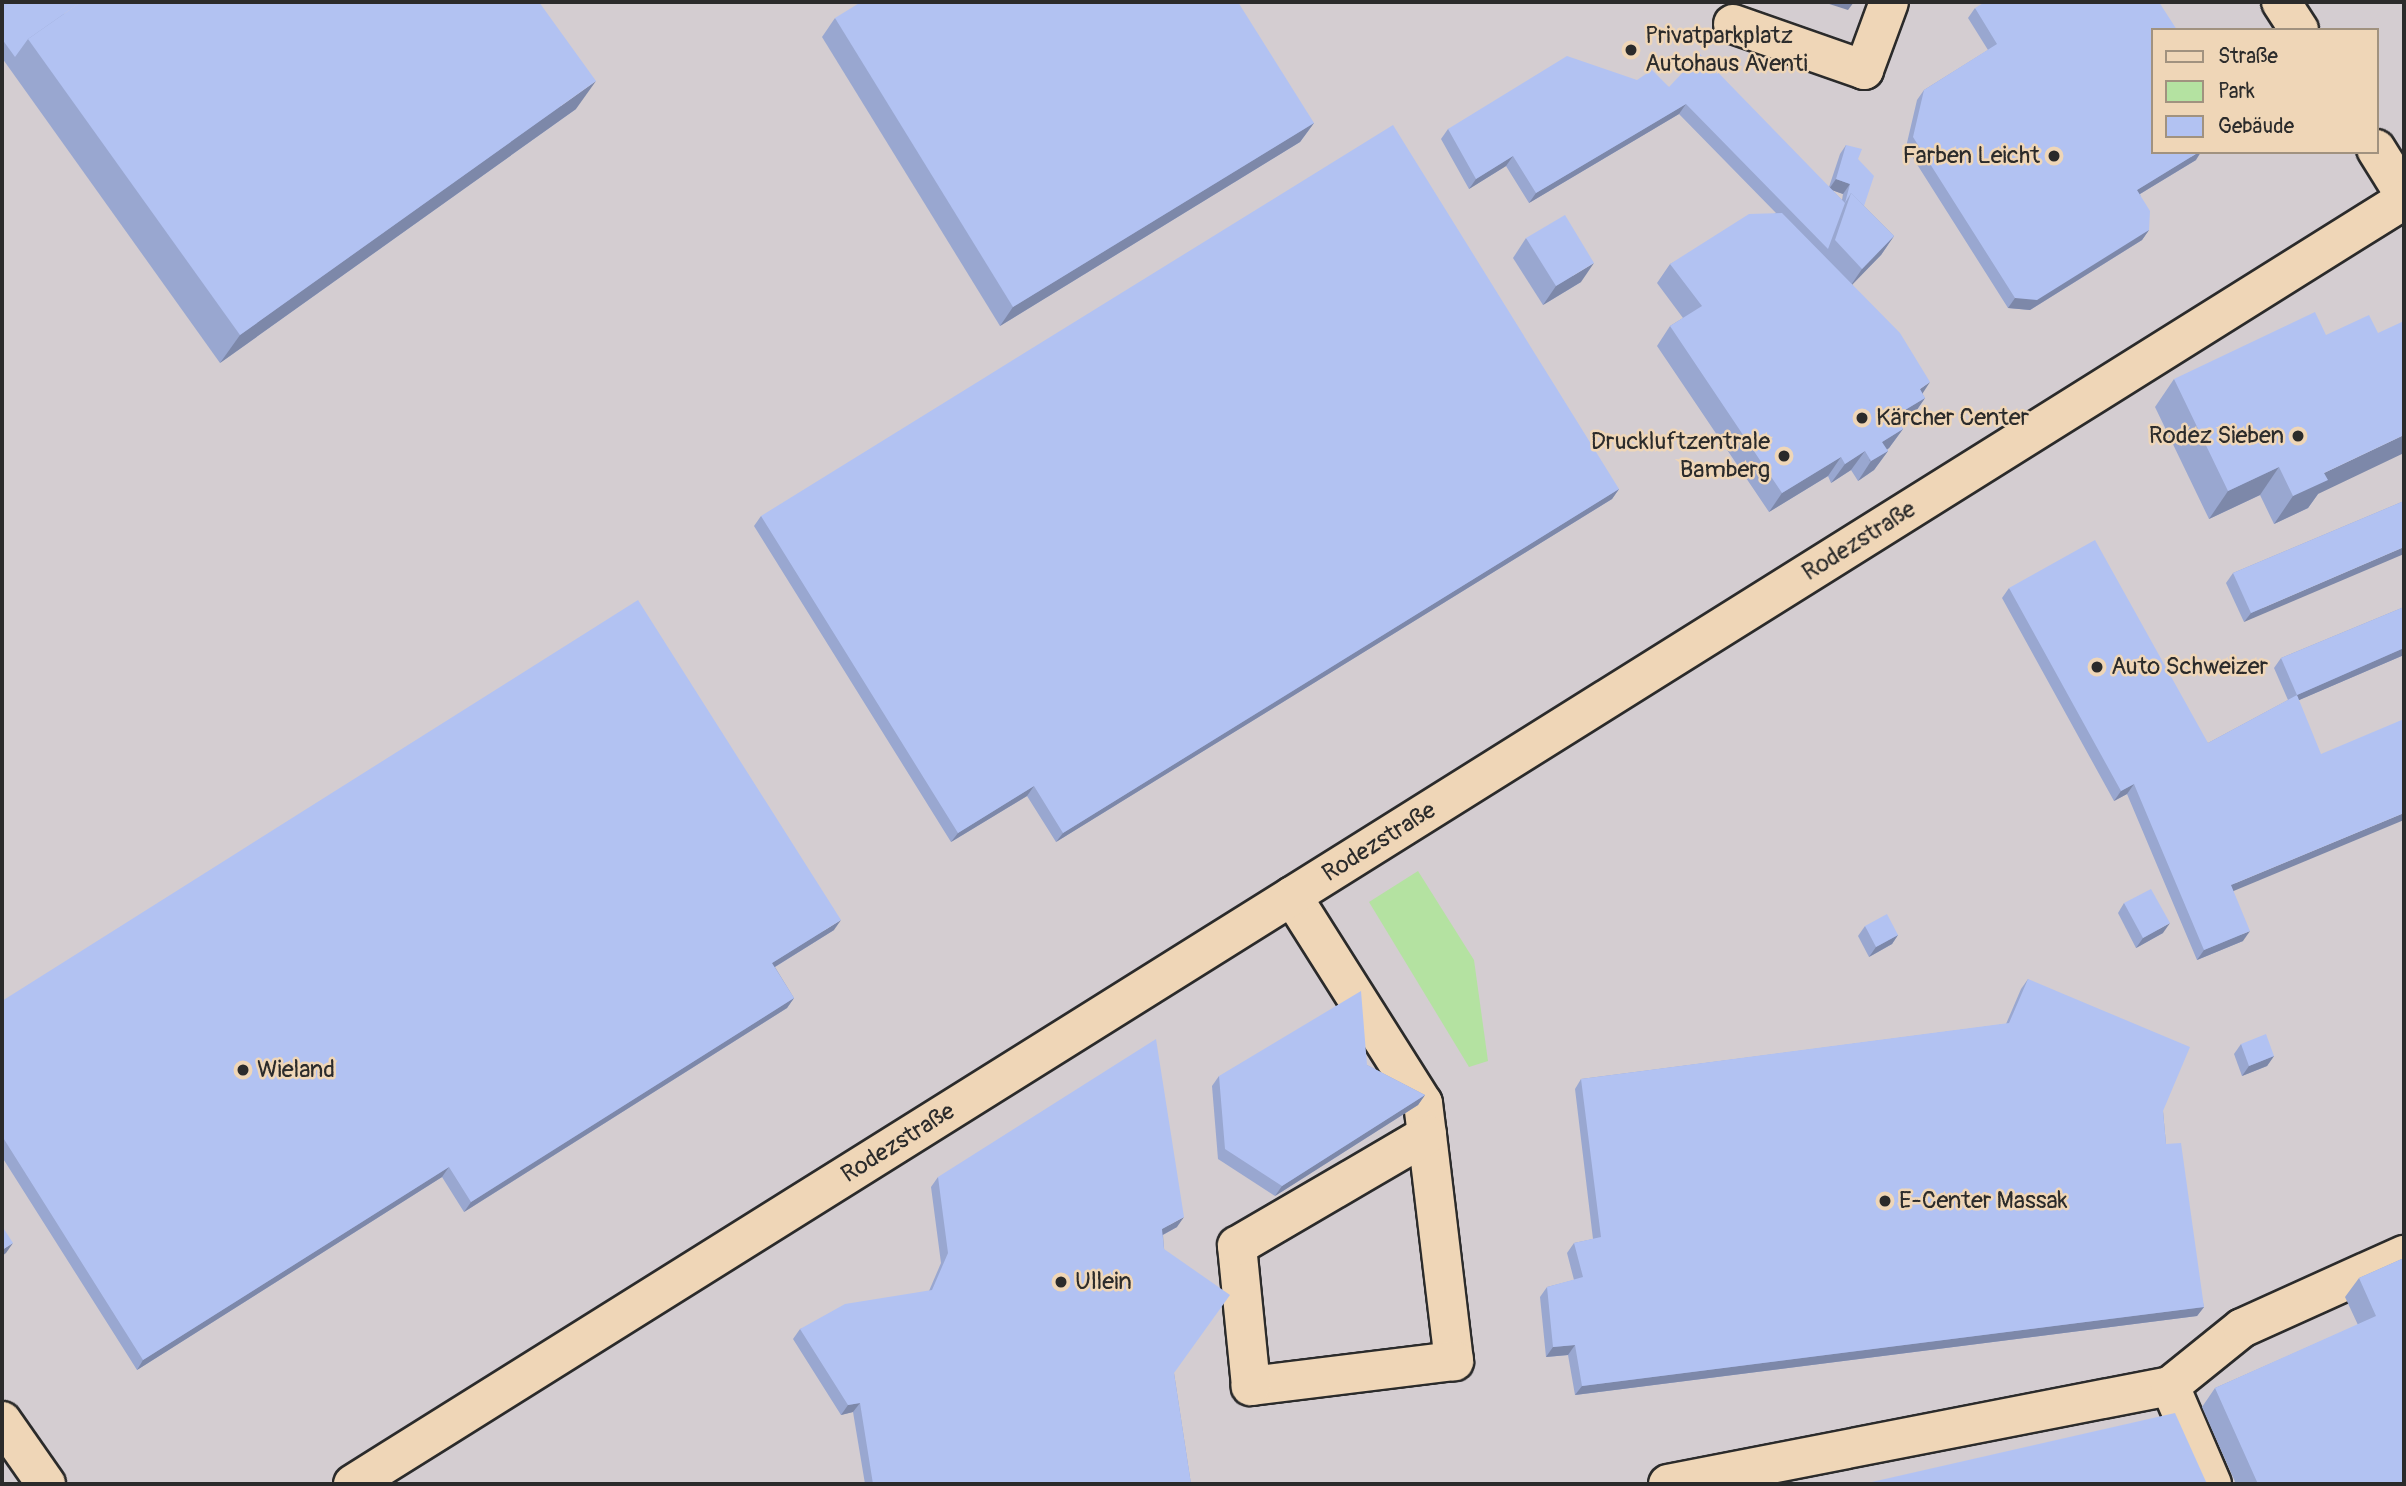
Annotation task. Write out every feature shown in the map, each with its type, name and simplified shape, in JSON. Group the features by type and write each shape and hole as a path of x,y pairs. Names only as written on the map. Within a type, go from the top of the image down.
{"street":[{"path":"1733,24 1864,70 1889,2"},
{"path":"2281,2 2298,28"},
{"path":"2378,152 2404,194"},
{"name":"Rodezstraße","path":"353,1484 2404,200"},
{"path":"1292,896 1423,1103 1427,1135 1454,1362 1251,1386 1237,1246 1427,1135"},
{"path":"1668,1484 2169,1386 2242,1328 2404,1255"},
{"path":"2169,1386 2212,1484"},
{"path":"2,1421 46,1484"}],"shaded area":[{"path":"2,2 2404,2 2404,1484 2,1484"}],"green space":[{"path":"1418,871 1474,960 1488,1061 1469,1067 1369,902"}],"building":[{"path":"2,2 81,2 28,39 15,57 2,39"},
{"path":"81,2 539,2 596,81 240,335 28,39"},
{"path":"861,2 1238,2 1314,123 1013,307 835,18"},
{"name":"Farben Leicht","path":"1985,2 2159,2 2176,28 2150,28 2150,154 2196,154 2137,190 2150,211 2149,230 2037,300 2015,298 1913,137 1924,90 1997,44 1975,8"},
{"path":"1700,54 1845,203 1828,249 1686,104 1536,193 1513,156 1476,179 1448,129 1567,56 1637,80 1652,70 1669,87"},
{"path":"1393,125 1619,489 1063,833 1034,786 958,833 761,516"},
{"path":"1846,145 1862,149 1858,159 1874,176 1864,206 1851,193 1845,203 1850,184 1836,179"},
{"path":"1851,193 1894,236 1862,269 1835,240"},
{"path":"1782,213 1900,333 1930,382 1920,389 1925,398 1895,416 1903,429 1882,442 1888,451 1871,461 1865,451 1845,464 1841,457 1782,493 1670,326 1702,306 1670,264 1749,214"},
{"path":"1565,215 1594,263 1556,286 1526,238"},
{"path":"2315,312 2326,335 2369,315 2378,333 2404,321 2404,435 2324,473 2328,480 2293,496 2279,467 2228,491 2174,379"},
{"path":"2404,501 2404,547 2251,613 2233,573"},
{"path":"2095,540 2208,743 2297,695 2321,754 2404,719 2404,813 2231,885 2250,931 2204,950 2134,784 2121,791 2009,588"},
{"path":"638,600 841,920 772,963 794,998 471,1202 449,1167 143,1360 2,1136 2,1001"},
{"path":"2404,607 2404,648 2297,695 2281,658"},
{"path":"2151,889 2170,923 2143,938 2124,903"},
{"path":"1887,914 1898,935 1876,947 1865,926"},
{"name":"E-Center Massak","path":"2028,979 2190,1047 2163,1111 2166,1144 2181,1143 2204,1307 1582,1386 1575,1345 1553,1347 1547,1287 1583,1277 1574,1243 1601,1237 1581,1079 2009,1023"},
{"path":"1361,991 1367,1065 1425,1095 1282,1186 1225,1149 1219,1076"},
{"path":"2266,1034 2274,1056 2249,1066 2241,1044"},
{"name":"Ullein","path":"1156,1039 1184,1217 1162,1229 1164,1249 1230,1295 1174,1373 1191,1484 873,1484 860,1403 848,1405 800,1329 845,1304 932,1290 948,1253 938,1177"},
{"path":"2,1226 13,1243 2,1250"},
{"path":"2404,1258 2404,1484 2258,1484 2215,1388 2376,1316 2359,1278"},
{"path":"2175,1413 2207,1484 1863,1484"}],"place":[{"name":"Privatparkplatz Autohaus Aventi","path":"1631,50"},
{"name":"Farben Leicht","path":"2054,156"},
{"name":"Kärcher Center","path":"1862,418"},
{"name":"Rodez Sieben","path":"2298,436"},
{"name":"Druckluftzentrale Bamberg","path":"1784,456"},
{"name":"Auto Schweizer","path":"2097,667"},
{"name":"Wieland","path":"243,1070"},
{"name":"E-Center Massak","path":"1885,1201"},
{"name":"Ullein","path":"1061,1282"}]}
